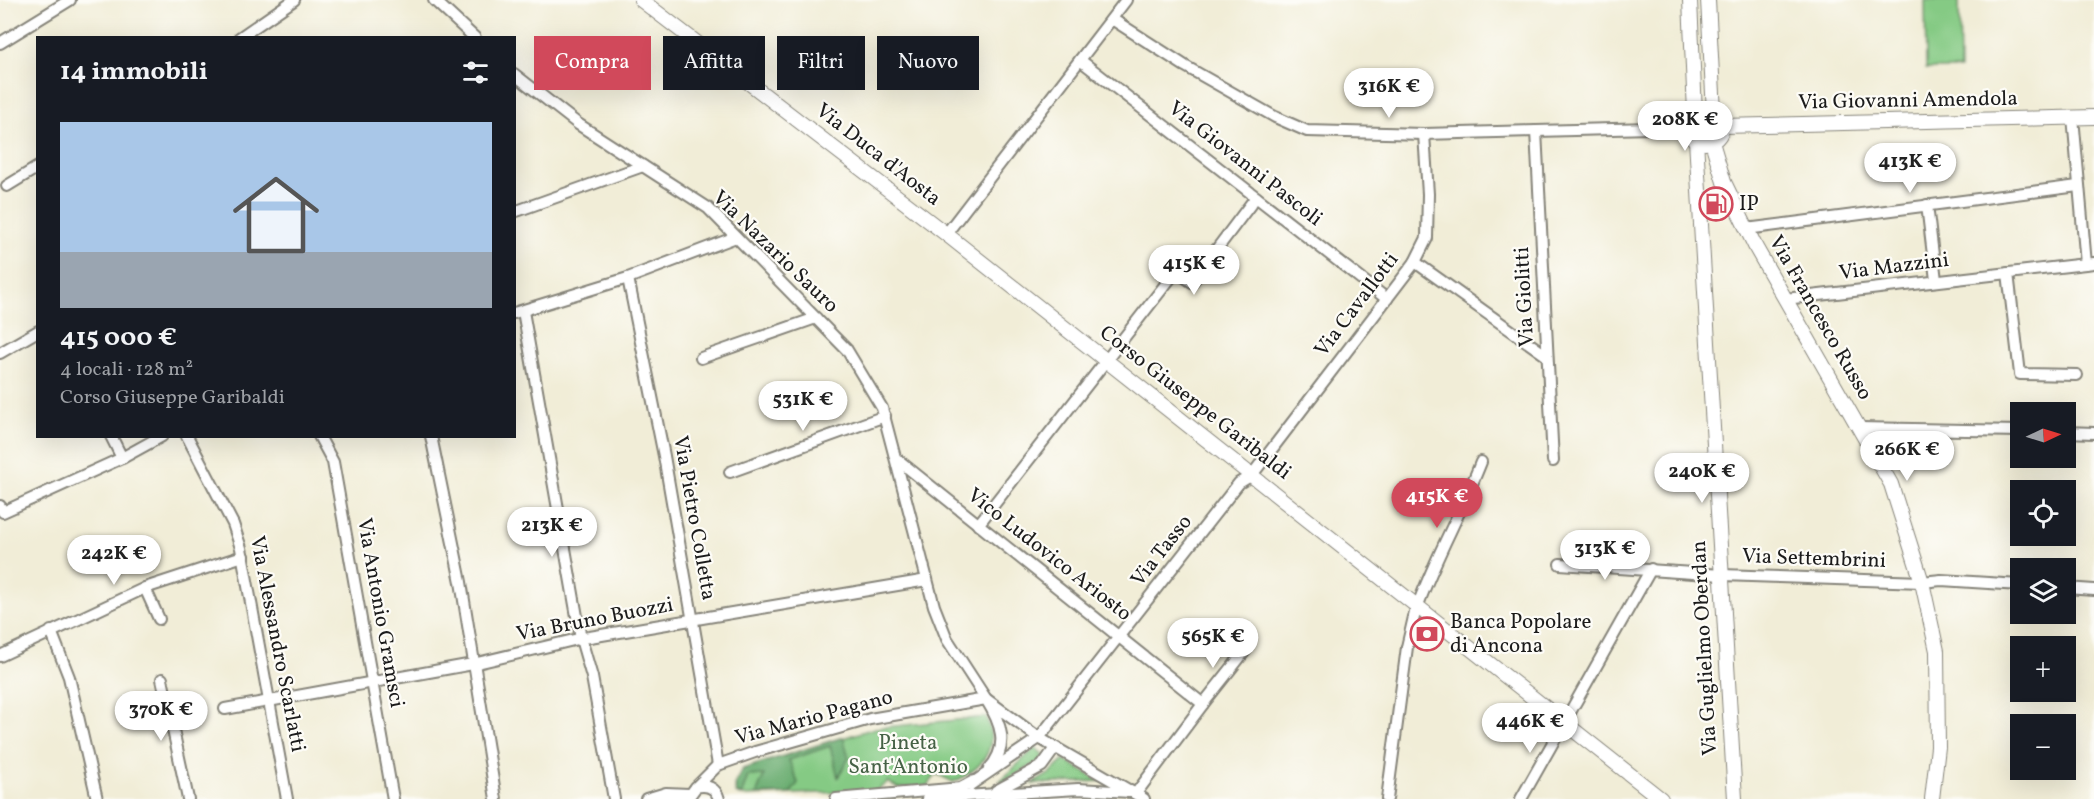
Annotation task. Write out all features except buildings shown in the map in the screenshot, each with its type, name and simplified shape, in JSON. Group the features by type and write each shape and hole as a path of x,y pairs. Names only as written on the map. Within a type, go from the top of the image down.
{"street":[{"path":"0,43 70,0"},
{"path":"242,36 294,0"},
{"path":"434,0 473,36"},
{"name":"Via Duca d'Aosta","path":"641,0 946,234"},
{"path":"946,234 1126,0"},
{"path":"1689,127 1695,113 1690,0"},
{"path":"1708,0 1714,112"},
{"path":"1112,19 1265,112 1307,131 1424,134 1689,127"},
{"name":"Via Giovanni Pascoli","path":"1080,60 1387,299"},
{"name":"Via Nazario Sauro","path":"516,76 578,124 708,208 847,350 885,416 934,606 947,639 986,699"},
{"path":"1689,127 1696,140 1712,142 1720,134 1722,126 1719,117 1714,112 1705,110 1695,113"},
{"path":"2073,117 2078,186 2090,263"},
{"name":"Via Giovanni Amendola","path":"1722,126 2094,117"},
{"name":"Via Giolitti","path":"1536,131 1553,461"},
{"name":"Via Cavallotti","path":"1252,475 1415,262 1427,238 1428,194 1424,134"},
{"name":"Via Guglielmo Oberdan","path":"1696,140 1735,799"},
{"name":"Via Francesco Russo","path":"1712,142 1734,206 1890,484 1922,582 1937,651 1938,747 1932,799"},
{"path":"516,211 643,166"},
{"path":"7,186 36,170"},
{"path":"1698,191 1724,182"},
{"path":"1746,229 2078,186"},
{"path":"978,525 1176,271 1192,282 1256,197"},
{"path":"1927,205 1936,280"},
{"name":"Corso Giuseppe Garibaldi","path":"946,234 1661,799"},
{"path":"614,799 519,312 628,278 736,237"},
{"path":"1415,262 1548,357"},
{"name":"Via Mazzini","path":"1785,298 2090,263"},
{"path":"2008,273 2020,374 2077,375"},
{"name":"Via Pietro Colletta","path":"628,278 664,456 692,621 720,764"},
{"path":"701,358 816,318"},
{"path":"0,353 36,332"},
{"path":"730,472 885,416"},
{"path":"1859,428 2010,431"},
{"path":"2076,432 2094,433"},
{"path":"112,438 122,458"},
{"path":"0,506 3,512 122,458 158,438"},
{"name":"Via Alessandro Scarlatti","path":"188,438 233,524 243,556 287,799"},
{"name":"Via Antonio Gramsci","path":"320,438 333,462 393,799"},
{"path":"431,438 460,582 496,799"},
{"name":"Vico Ludovico Ariosto","path":"897,460 1121,636 1203,704"},
{"path":"1387,799 1407,648 1417,605 1461,512 1481,462"},
{"name":"Via Tasso","path":"970,785 1039,738 1239,483 1252,475"},
{"path":"0,656 145,588 243,556"},
{"name":"Via Settembrini","path":"1560,564 1722,575 1922,582 1941,580 2010,584"},
{"path":"1521,799 1651,569"},
{"name":"Via Bruno Buozzi","path":"225,709 473,664 581,639 927,580"},
{"path":"145,588 159,619"},
{"path":"2076,589 2094,590"},
{"path":"51,631 69,677 97,799"},
{"path":"1141,796 1203,704 1245,651"},
{"path":"162,680 188,799"},
{"path":"986,699 1039,738 1141,796"},
{"path":"836,799 961,788 970,785 995,762 1001,744 999,720 986,699"},
{"name":"Via Mario Pagano","path":"691,793 720,764 870,719 986,699"},
{"path":"965,796 994,791 1031,774 1045,764 1055,748"},
{"path":"646,799 666,793 691,793 705,786 717,795 720,790 730,799"},
{"path":"927,799 1078,789 1141,796"}],"green space":[{"path":"1925,0 1959,0 1960,69 1926,69"},
{"name":"Pineta Sant'Antonio","path":"986,717 991,739 985,757 972,771 953,782 937,774 927,786 898,788 888,782 876,791 741,796 735,790 743,769 875,728"},
{"path":"843,737 849,758 838,777 830,746 789,760 798,783 790,794 756,795 764,775 748,776 741,796 736,793 735,783 743,769"},
{"path":"1035,748 1043,754 1042,760 1003,782 1000,781"},
{"path":"1064,760 1100,781 1032,784 1049,774"}],"place":[{"name":"IP","path":"1716,204"},
{"name":"Banca Popolare di Ancona","path":"1427,634"}]}
